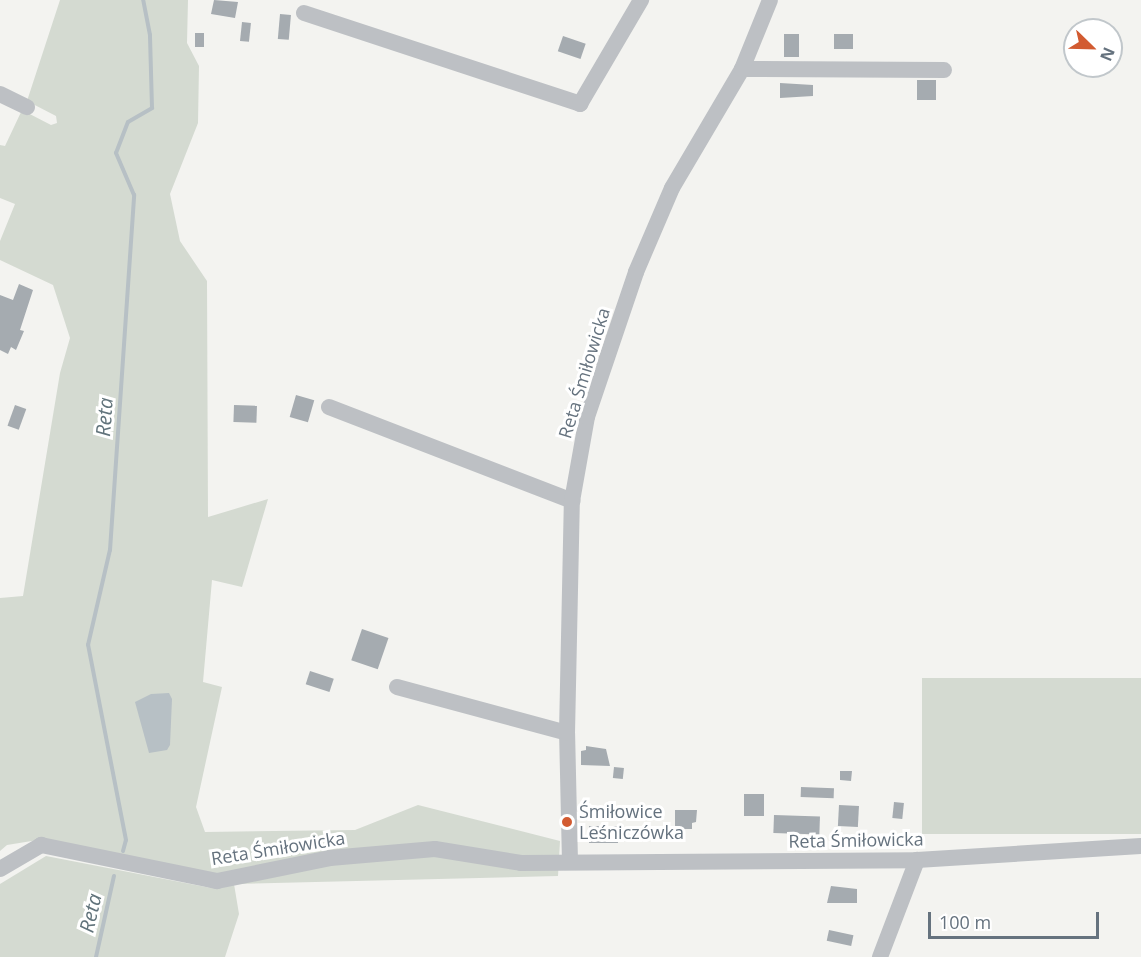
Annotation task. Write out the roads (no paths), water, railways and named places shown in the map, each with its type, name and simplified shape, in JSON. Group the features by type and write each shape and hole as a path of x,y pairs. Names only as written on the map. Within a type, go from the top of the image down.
{"street":[{"path":"304,13 580,104 641,0"},
{"name":"Reta Śmiłowicka","path":"570,862 567,732 572,501 587,417 636,272 672,188 742,69 770,0"},
{"path":"742,69 944,70"},
{"path":"0,94 27,107"},
{"path":"329,407 572,501"},
{"path":"397,687 567,732"},
{"name":"Reta Śmiłowicka","path":"0,869 41,845 218,881 330,858 435,849 521,863 917,860 1141,846"},
{"path":"880,957 917,860"}],"waterway":[{"name":"Reta","path":"123,851 126,840 88,645 110,550 134,195 116,153 128,122 152,108 150,35 143,0"},
{"name":"Reta","path":"96,957 114,876"}],"place":[{"name":"Śmiłowice Leśniczówka","path":"567,822"}]}
